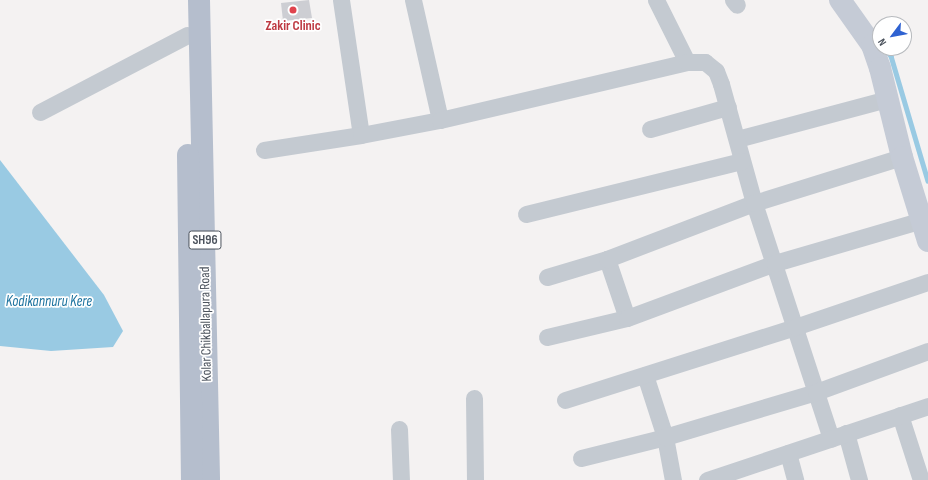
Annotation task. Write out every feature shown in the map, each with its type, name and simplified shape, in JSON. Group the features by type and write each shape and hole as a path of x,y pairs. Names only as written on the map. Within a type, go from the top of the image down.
{"main road":[{"name":"Kolar Chikballapura Road","path":"185,0 187,35 192,480"},
{"name":"Kolar Chikballapura Road","path":"199,0 209,480"}],"street":[{"path":"341,0 360,135"},
{"path":"414,0 440,120"},
{"path":"656,0 687,62"},
{"path":"547,337 627,318 775,263 925,229 902,157 872,45 840,0"},
{"path":"40,112 187,35"},
{"path":"264,150 360,135 440,120 687,62 705,62 716,71 728,107 754,203 775,263 816,392 860,480"},
{"path":"737,139 887,99"},
{"path":"650,129 728,107"},
{"path":"547,277 607,259 754,203 902,157"},
{"path":"526,214 742,160"},
{"path":"607,259 627,318"},
{"path":"565,400 795,327 928,282"},
{"path":"581,458 665,436 816,392 928,351"},
{"path":"645,375 665,436 673,480"},
{"path":"474,398 475,480"},
{"path":"707,480 732,476 788,453 928,406"},
{"path":"900,415 921,480"},
{"path":"399,429 401,480"},
{"path":"788,453 795,480"}],"water":[{"name":"Kodikannuru Kere","path":"0,160 104,295 123,331 113,347 51,351 0,346"}],"building":[{"path":"309,0 312,18 283,21 281,3"}],"waterway":[{"path":"891,56 928,181"}],"place":[{"name":"Zakir Clinic","path":"293,10"}]}
